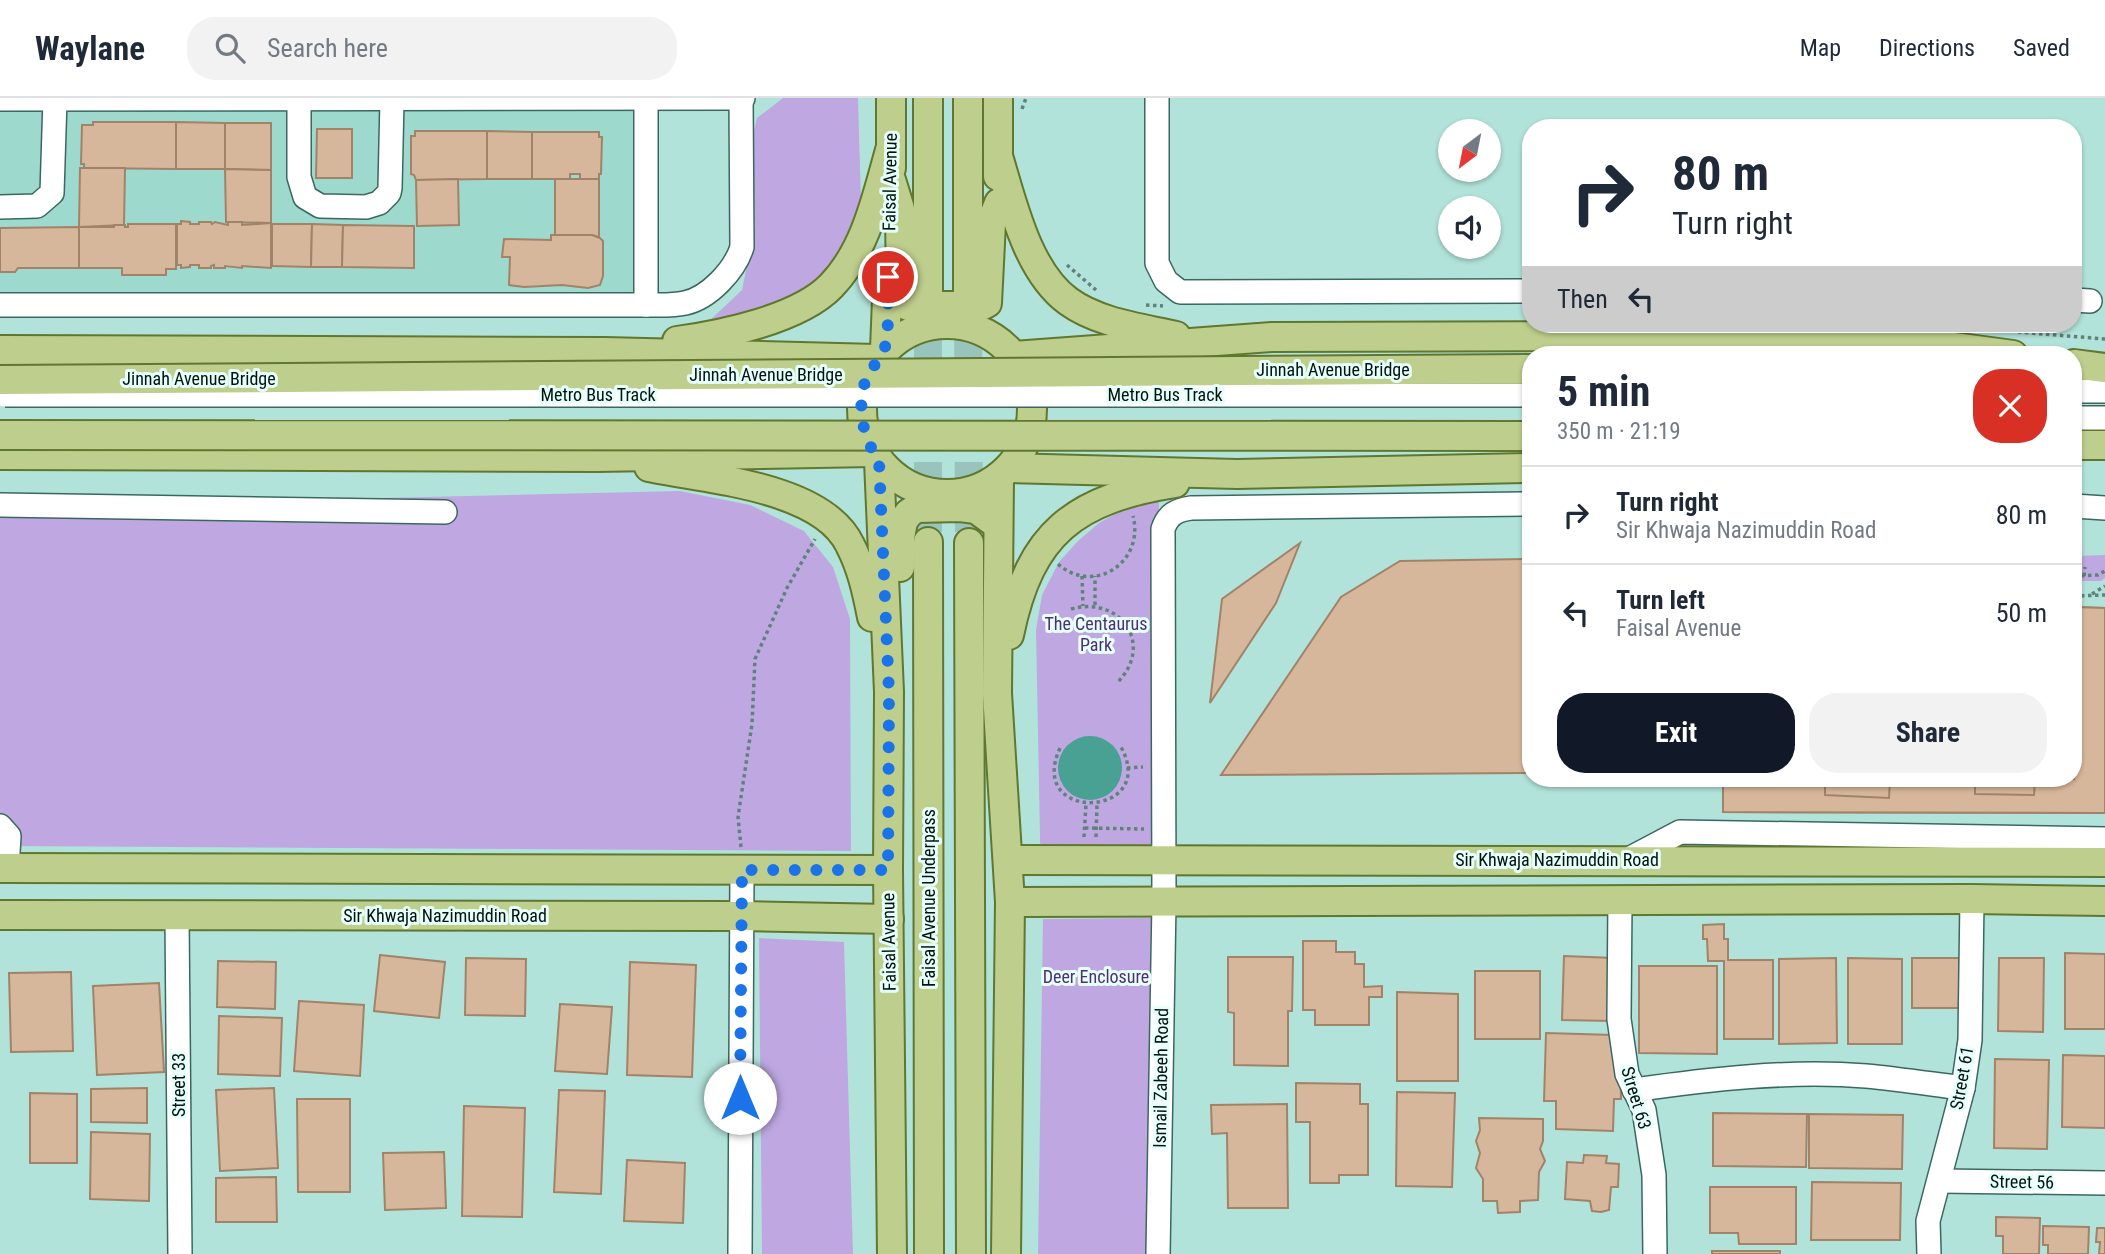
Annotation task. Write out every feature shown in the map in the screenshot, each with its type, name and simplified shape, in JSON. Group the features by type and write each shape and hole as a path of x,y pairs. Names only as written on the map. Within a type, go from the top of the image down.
{"main road":[{"name":"Faisal Avenue","path":"881,354 891,180 891,98"},
{"path":"928,98 928,294"},
{"path":"968,98 968,293"},
{"path":"998,98 999,203 1008,350"},
{"path":"1014,98 998,145 1015,212 1032,255 1046,279 1068,300 1091,313 1176,336 1568,333"},
{"path":"606,352 708,337 778,316 813,301 832,285 852,258 873,213 890,150"},
{"path":"891,180 900,209 901,297 903,303 908,306 981,306 987,303 991,223 999,203"},
{"path":"956,324 981,331 1008,350 1026,377 1032,401 1031,425 1023,448 1004,472 976,489 950,495 923,491 899,480 876,457 863,429 861,405 866,381 881,354 906,334 930,325 956,324"},
{"path":"1886,333 1961,346"},
{"path":"1008,350 1272,337"},
{"path":"0,350 881,354"},
{"path":"2082,365 2105,369"},
{"name":"Jinnah Avenue Bridge","path":"2,390 1522,369"},
{"path":"2082,369 2105,369"},
{"path":"0,435 1522,436"},
{"path":"2082,445 2105,445"},
{"path":"0,455 876,457"},
{"path":"598,457 780,492 820,513 838,527 850,542 864,580 889,692"},
{"name":"Faisal Avenue","path":"876,457 889,692 892,1254"},
{"path":"1004,472 1237,474 1522,468"},
{"path":"1004,472 998,525 997,693 1010,902 1006,1254"},
{"path":"997,693 1014,607 1026,576 1045,544 1065,523 1082,511 1120,495 1237,474"},
{"path":"889,692 899,615 900,538 903,521 917,508 960,507 976,509 998,525"},
{"name":"Faisal Avenue Underpass","path":"928,542 929,1254"},
{"path":"969,543 971,1254"},
{"path":"1215,859 1220,902"},
{"name":"Sir Khwaja Nazimuddin Road","path":"1008,860 2105,862"},
{"path":"2045,862 2048,899"},
{"path":"4,868 888,870"},
{"path":"36,868 40,916"},
{"path":"1010,902 1972,899 2105,901"},
{"name":"Sir Khwaja Nazimuddin Road","path":"0,915 741,916 889,919"}],"street":[{"path":"0,99 742,98 743,240 736,262 705,293 693,301 675,305 0,306"},
{"path":"1157,98 1157,263 1166,281 1180,292 1522,291"},
{"path":"0,207 37,206 52,193 55,99"},
{"path":"299,100 299,177 305,197 320,206 366,207 379,203 390,188 392,100"},
{"path":"646,100 646,305"},
{"name":"Metro Bus Track","path":"2,390 1522,395"},
{"path":"2082,391 2105,391"},
{"path":"2082,418 2105,418"},
{"name":"Ismail Zabeeh Road","path":"1158,1254 1164,902 1163,529 1172,514 1191,508 1522,504"},
{"path":"0,505 445,512"},
{"path":"2082,507 2105,508"},
{"path":"0,826 9,836 4,868"},
{"path":"1627,860 1680,832 2105,839"},
{"path":"740,1254 742,870"},
{"name":"Street 61","path":"1929,1254 1928,1221 1963,1088 1970,1040 1972,899"},
{"name":"Street 63","path":"1620,900 1619,1019 1627,1074 1644,1110 1654,1175 1655,1254"},
{"name":"Street 33","path":"177,917 180,1254"},
{"path":"1634,1090 1721,1078 1779,1076 1865,1076 1963,1088"},
{"name":"Street 56","path":"1940,1181 2105,1183"}],"path":[{"path":"1045,544 1054,561 1062,568 1082,576 1095,576 1117,567 1132,548 1135,524 1132,512 1120,495"},
{"path":"742,870 738,817 752,724 755,659 787,588 818,534 820,513"},
{"path":"2085,567 2084,576 2098,575 2105,571"},
{"path":"1082,576 1083,606"},
{"path":"1095,576 1095,605"},
{"path":"2091,596 2105,586"},
{"path":"2082,596 2105,595"},
{"path":"1071,609 1095,605 1106,608 1117,615 1131,634 1133,657 1125,675 1117,683"},
{"path":"1060,748 1055,759 1055,771 1064,793 1086,804 1097,804 1113,797 1124,785 1128,768 1121,747"},
{"path":"1086,804 1089,860"},
{"path":"1089,860 1097,804"}],"shaded area":[{"path":"0,99 646,100 646,305 0,305"},
{"path":"1084,736 1096,736 1113,745 1120,756 1120,780 1113,791 1096,800 1084,800 1072,795 1063,786 1058,774 1058,762 1063,750 1072,741"}],"green space":[{"path":"783,98 858,98 861,202 836,273 774,316 706,324 742,290 755,226 751,143 757,118"},
{"path":"680,491 750,505 804,531 833,567 850,619 851,851 0,846 0,507"},
{"name":"The Centaurus Park","path":"1159,499 1153,856 1045,848 1040,843 1036,630 1042,595 1059,562 1099,523 1126,508"},
{"path":"2105,555 2105,578 2101,581 2082,581 2082,556"},
{"name":"Deer Enclosure","path":"1151,918 1146,1254 1038,1254 1043,919"},
{"path":"759,938 844,942 853,1254 762,1254"}],"building":[{"path":"93,122 176,122 176,169 84,168 84,164 81,164 82,125 93,125"},
{"path":"176,122 225,123 225,169 176,169"},
{"path":"225,123 271,123 271,170 225,169"},
{"path":"317,129 352,129 352,178 316,178"},
{"path":"415,131 487,131 487,179 416,180 411,174 411,136 415,136"},
{"path":"487,131 532,132 532,179 487,179"},
{"path":"532,132 599,132 599,137 602,137 599,179 580,179 580,174 570,174 570,179 532,179"},
{"path":"80,168 125,168 124,225 79,227"},
{"path":"225,169 271,170 271,223 226,222"},
{"path":"458,179 459,225 417,226 416,180"},
{"path":"555,179 599,179 599,237 555,235"},
{"path":"181,221 190,224 215,222 228,225 228,222 242,222 242,225 271,223 271,268 214,268 214,265 211,268 199,268 199,265 190,265 181,268 181,265 177,265 177,224 181,224"},
{"path":"128,224 176,224 176,269 166,269 166,275 122,275 122,268 79,268 79,227 128,227"},
{"path":"272,224 312,224 311,267 272,266"},
{"path":"312,224 343,225 342,267 311,267"},
{"path":"343,225 414,226 414,268 342,267"},
{"path":"79,227 79,268 18,268 15,272 0,272 0,228"},
{"path":"551,235 592,235 603,241 603,276 600,285 588,288 509,285 510,257 502,257 504,239 551,240"},
{"path":"1300,543 1276,603 1210,703 1222,599"},
{"path":"1522,559 1522,773 1221,775 1341,597 1400,561"},
{"path":"2082,607 2105,608 2105,813 1723,812 1723,787 2082,787"},
{"path":"2082,607 2105,608 2105,813 1723,812 1723,787 2082,787"},
{"path":"1825,787 1890,787 1889,798 1825,795"},
{"path":"1975,787 2034,787 2034,795 1975,794"},
{"path":"1724,924 1724,939 1728,939 1728,960 1773,960 1773,1039 1724,1039 1724,961 1708,961 1703,925"},
{"path":"1303,941 1336,941 1336,952 1355,952 1355,964 1364,964 1364,987 1382,986 1382,997 1369,997 1369,1025 1315,1025 1315,1010 1303,1010"},
{"path":"2065,953 2105,954 2105,1029 2065,1029"},
{"path":"380,955 445,962 439,1018 374,1011"},
{"path":"1564,956 1614,958 1612,1021 1562,1020"},
{"path":"1228,957 1293,957 1292,1011 1288,1011 1288,1066 1234,1065 1234,1013 1228,1012"},
{"path":"466,958 526,959 525,1016 465,1015"},
{"path":"1836,958 1837,1043 1779,1044 1779,959"},
{"path":"1848,958 1902,959 1902,1044 1848,1044"},
{"path":"1912,958 1959,958 1959,1008 1912,1008"},
{"path":"1999,958 2044,958 2043,1032 1998,1031"},
{"path":"218,961 276,962 275,1009 217,1007"},
{"path":"630,962 696,965 692,1077 627,1075"},
{"path":"1639,966 1717,966 1717,1054 1639,1053"},
{"path":"1475,971 1540,971 1540,1039 1475,1039"},
{"path":"71,972 73,1051 11,1052 9,973"},
{"path":"159,983 164,1072 97,1075 93,986"},
{"path":"1397,992 1458,994 1458,1081 1397,1081"},
{"path":"299,1001 364,1005 360,1076 294,1071"},
{"path":"560,1004 612,1007 607,1074 555,1071"},
{"path":"219,1016 282,1018 280,1076 218,1074"},
{"path":"1546,1033 1614,1035 1620,1059 1621,1099 1614,1099 1613,1131 1556,1129 1556,1101 1544,1101"},
{"path":"2063,1055 2105,1056 2105,1128 2062,1127"},
{"path":"1995,1059 2049,1060 2047,1149 1994,1148"},
{"path":"1296,1083 1360,1084 1360,1104 1368,1104 1368,1175 1339,1175 1339,1183 1310,1183 1310,1122 1296,1122"},
{"path":"147,1088 147,1123 91,1122 91,1089"},
{"path":"274,1088 278,1168 220,1171 216,1090"},
{"path":"559,1090 605,1091 601,1194 554,1192"},
{"path":"1397,1092 1455,1093 1452,1187 1396,1186"},
{"path":"30,1093 77,1094 77,1163 30,1163"},
{"path":"297,1099 350,1099 350,1192 298,1192"},
{"path":"1287,1104 1288,1208 1228,1208 1227,1133 1212,1134 1211,1105"},
{"path":"464,1106 525,1108 522,1217 462,1216"},
{"path":"1713,1113 1807,1114 1806,1167 1713,1166"},
{"path":"1809,1114 1903,1115 1902,1169 1809,1168"},
{"path":"1479,1118 1543,1119 1543,1141 1540,1149 1545,1161 1539,1172 1538,1200 1520,1201 1520,1212 1498,1213 1497,1201 1483,1201 1483,1179 1476,1168 1480,1153 1476,1141 1480,1130"},
{"path":"91,1132 150,1134 149,1201 90,1199"},
{"path":"444,1152 446,1208 385,1210 383,1153"},
{"path":"1584,1155 1607,1156 1606,1163 1619,1164 1618,1187 1611,1187 1609,1210 1592,1211 1590,1201 1565,1199 1567,1162 1583,1163"},
{"path":"627,1160 685,1163 683,1223 624,1221"},
{"path":"276,1177 277,1222 216,1222 216,1178"},
{"path":"1812,1182 1901,1183 1900,1240 1811,1240"},
{"path":"1710,1187 1796,1187 1796,1244 1739,1244 1738,1233 1710,1233"},
{"path":"1996,1217 2040,1218 2039,1254 2003,1254 2003,1236 1996,1236"},
{"path":"2043,1226 2089,1227 2088,1254 2048,1254 2048,1245 2043,1245"},
{"path":"2097,1228 2105,1228 2105,1254 2099,1254"},
{"path":"1712,1251 1780,1251 1780,1254 1712,1254"}],"tunnel":[{"path":"928,294 928,542"},
{"path":"968,294 969,543"}],"route":[{"path":"740,1098 742,870 888,870 889,692 879,461 863,429 861,405 866,381 885,349 888,277"}]}
